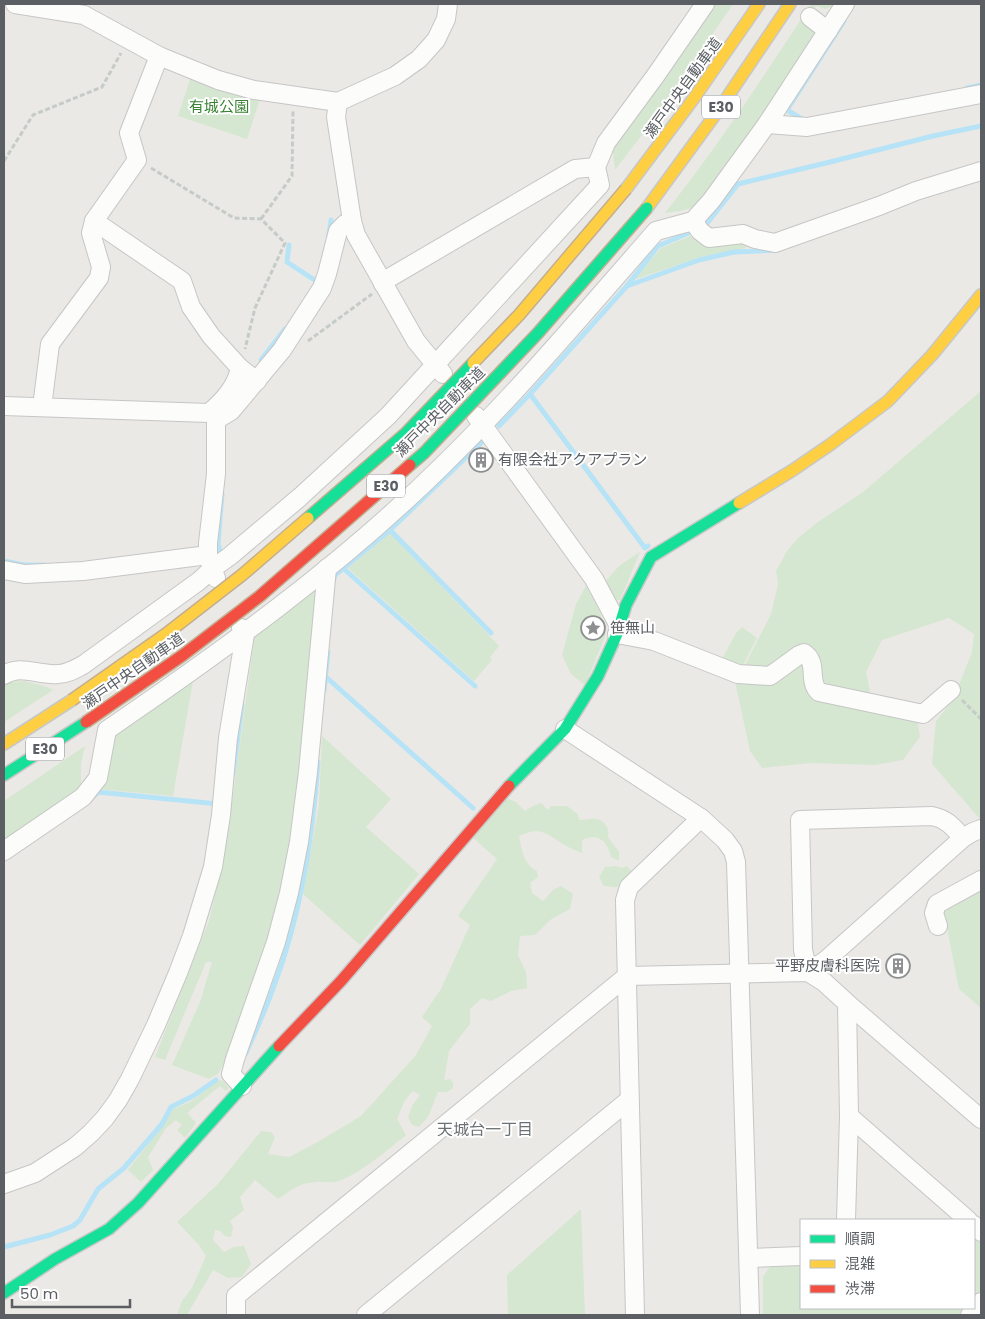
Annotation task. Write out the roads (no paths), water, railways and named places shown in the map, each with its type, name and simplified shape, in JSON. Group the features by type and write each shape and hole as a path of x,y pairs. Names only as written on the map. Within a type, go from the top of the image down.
{"main road":[{"name":"瀬戸中央自動車道","path":"4,744 72,700 166,634 242,575 405,434 519,315 626,189 679,120 759,4"},
{"name":"瀬戸中央自動車道","path":"4,775 86,722 182,655 260,596 424,453 538,334 647,208 744,76 790,4"},
{"path":"4,1293 55,1259 109,1229 138,1204 242,1086 341,981 505,791 564,729 598,676 618,630 626,605 651,557 793,470 832,444 888,401 932,355 981,295"}],"street":[{"path":"15,4 86,9 129,40 159,56 218,80 254,90 338,102 395,76 419,59 436,40 446,19 448,4"},
{"path":"656,231 600,186 596,167 606,142 656,75 704,4"},
{"path":"696,226 711,201 767,124 845,4"},
{"path":"810,17 828,31"},
{"path":"42,407 50,344 99,278 101,267 91,233 94,221 137,160 130,133 159,56"},
{"path":"767,124 807,127 981,94"},
{"path":"338,102 336,117 352,221 356,235 416,341 483,425 594,579 618,630 654,641 738,674 770,676 799,655 804,654 812,662 813,684 814,688 819,692 923,714 952,690"},
{"path":"383,284 389,278 575,169 596,167"},
{"path":"4,851 83,797 98,778 107,730 247,632 327,568 401,504 483,425 656,231 696,226 709,238 743,234 775,243 916,191 981,171"},
{"path":"4,675 21,669 55,675 66,673 83,665 199,581 214,556 300,497 388,416 600,186"},
{"path":"94,221 182,281 191,307 211,336 240,368 257,381"},
{"path":"4,406 219,415 257,381 282,350 322,288 338,231 345,224 352,221"},
{"path":"4,1184 36,1173 75,1147 105,1118 130,1080 178,973 192,936 213,867 222,805 228,738 247,632 214,556 219,415 222,402 238,378 240,368"},
{"path":"4,570 25,574 83,571 214,556"},
{"path":"242,1086 231,1074 234,1059 276,942 299,842 308,772 327,568"},
{"path":"564,729 701,818 725,840 733,852 736,862 750,1315"},
{"path":"963,838 949,822 943,818 932,816 800,820 803,950 808,972 824,982 981,1120"},
{"path":"635,1315 626,894 629,887 701,818"},
{"path":"236,1315 236,1296 627,976 808,972 826,960 963,838 981,829"},
{"path":"938,926 934,913 937,904 981,880"},
{"path":"846,1003 849,1116 846,1219"},
{"path":"366,1315 629,1100"},
{"path":"849,1116 948,1214 965,1219"},
{"path":"749,1258 800,1256"},
{"path":"970,1315 981,1302"}],"waterway":[{"path":"805,121 787,110 844,21"},
{"path":"967,88 981,85"},
{"path":"499,426 626,287 658,246 705,226 738,184 981,126"},
{"path":"329,235 331,220"},
{"path":"289,245 287,262 316,281"},
{"path":"627,286 699,260 734,252 778,250"},
{"path":"261,360 285,329"},
{"path":"530,394 645,548 648,546"},
{"path":"334,579 335,575 390,530 481,443"},
{"path":"222,494 218,544 222,557"},
{"path":"390,530 491,633"},
{"path":"4,561 24,565 44,565"},
{"path":"343,568 475,686"},
{"path":"324,691 328,652"},
{"path":"326,677 473,808"},
{"path":"233,774 242,705"},
{"path":"246,1053 272,992 299,902 313,817 318,762"},
{"path":"94,796 98,792 218,804"},
{"path":"4,1247 50,1235 73,1226 80,1220 98,1189 124,1168 162,1124 171,1107 193,1096 216,1080"}],"place":[{"name":"有限会社アクアプラン","path":"481,460"},
{"name":"笹無山","path":"593,628"},
{"name":"平野皮膚科医院","path":"898,966"}],"district":[{"name":"天城台一丁目","path":"485,1129"}],"park label":[{"name":"有城公園","path":"219,107"}]}
